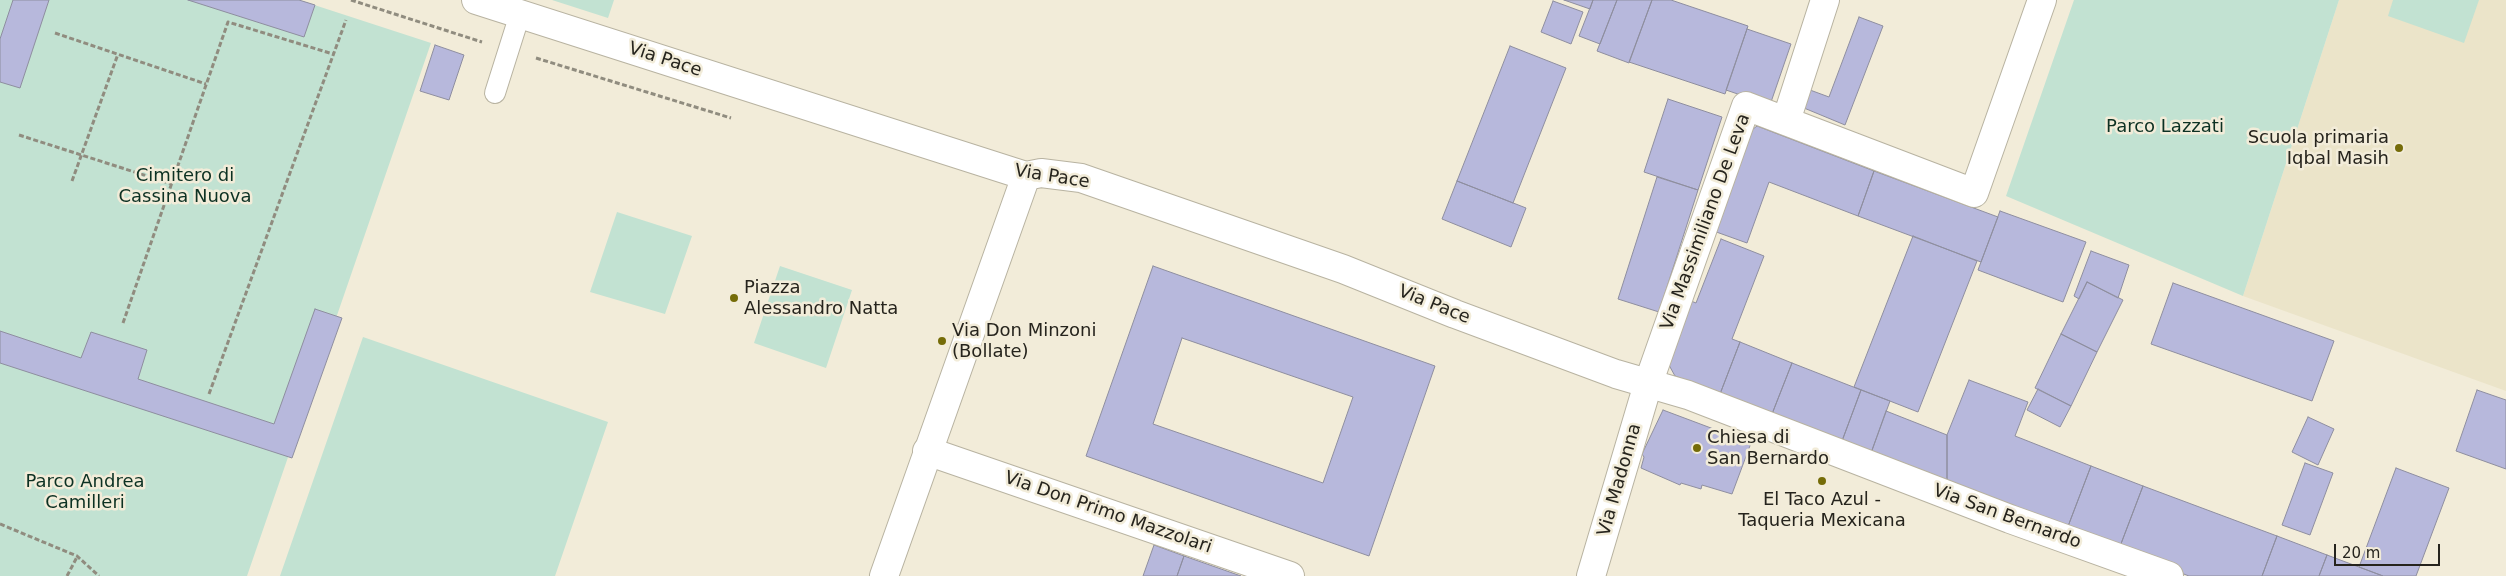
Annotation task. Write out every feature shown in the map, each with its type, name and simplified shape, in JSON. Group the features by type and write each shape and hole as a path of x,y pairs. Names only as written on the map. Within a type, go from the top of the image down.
{"street":[{"name":"Via Pace","path":"476,0 1026,176 1041,173 1062,174 1087,180 1343,269 1455,314 1648,384"},
{"path":"1825,0 1786,121 1974,193 2042,0"},
{"name":"Via Massimiliano De Leva","path":"1648,384 1746,106 1786,121"},
{"path":"884,576 927,450 1026,176"},
{"name":"Via Madonna","path":"1592,576 1648,384"},
{"name":"Via San Bernardo","path":"1648,384 1688,395 2010,519 2169,576"},
{"name":"Via Don Primo Mazzolari","path":"927,450 1290,576"}],"lane":[{"path":"495,92 520,14"}],"path":[{"path":"351,0 733,119"},
{"path":"209,394 346,20"},
{"path":"124,323 228,22 333,54"},
{"path":"56,33 206,84"},
{"path":"72,181 118,54"},
{"path":"19,135 172,184"},
{"path":"0,524 77,556 99,576"},
{"path":"67,576 77,556"}],"shaded area":[{"name":"Scuola primaria Iqbal Masih","path":"2339,0 2506,0 2506,391 2243,296"}],"green space":[{"name":"Cimitero di Cassina Nuova","path":"0,0 299,0 431,43 247,576 0,576"},
{"path":"552,0 614,0 608,18"},
{"name":"Parco Lazzati","path":"2074,0 2339,0 2243,296 2006,196"},
{"path":"2393,0 2479,0 2464,43 2388,16"},
{"path":"617,212 692,236 665,314 590,292"},
{"path":"780,266 852,290 826,368 754,343"},
{"path":"363,337 608,422 555,576 280,576"}],"building":[{"path":"13,0 49,0 20,88 0,82 0,39"},
{"path":"188,0 299,0 315,5 304,37"},
{"path":"1564,0 1593,0 1590,9"},
{"path":"1593,0 1617,0 1600,44 1579,36"},
{"path":"1617,0 1652,0 1629,63 1597,51"},
{"path":"1652,0 1671,0 1748,26 1725,94 1629,62"},
{"path":"1553,1 1583,12 1571,44 1541,32"},
{"path":"1859,17 1883,26 1845,125 1804,108 1810,90 1829,97"},
{"path":"1747,29 1791,44 1770,105 1726,90"},
{"path":"435,45 464,55 449,100 420,91"},
{"path":"1510,46 1566,68 1513,203 1457,181"},
{"path":"1668,99 1722,117 1698,190 1644,172"},
{"path":"1757,126 1874,171 1858,216 1769,182 1747,243 1708,229 1740,139"},
{"path":"1874,171 1998,217 1981,262 1858,216"},
{"path":"1657,177 1698,190 1659,312 1618,299"},
{"path":"1457,181 1526,208 1511,247 1442,219"},
{"path":"2000,211 2086,242 2063,302 1978,270"},
{"path":"1913,236 1977,261 1918,412 1854,387"},
{"path":"1721,239 1764,256 1732,339 1740,342 1720,394 1675,376 1664,356 1686,299 1696,303"},
{"path":"2091,251 2129,265 2118,298 2087,282 2079,299 2074,296"},
{"path":"1153,266 1435,366 1369,556 1086,456","holes":["1182,338 1353,397 1323,483 1153,424"]},
{"path":"2087,282 2123,300 2097,352 2061,334"},
{"path":"2173,283 2334,341 2312,401 2151,344"},
{"path":"315,309 342,318 292,458 0,363 0,331 81,358 91,332 147,350 138,379 274,424"},
{"path":"2061,334 2097,352 2071,406 2035,388"},
{"path":"1740,342 1792,363 1772,414 1720,394"},
{"path":"1792,363 1861,390 1842,441 1772,414"},
{"path":"1969,380 2028,402 2015,436 2091,466 2067,529 1947,483 1947,435"},
{"path":"2038,389 2071,406 2060,427 2027,410"},
{"path":"1861,390 1890,401 1871,453 1842,441"},
{"path":"2477,390 2506,400 2506,469 2456,451"},
{"name":"Chiesa di San Bernardo","path":"1663,410 1751,443 1732,494 1702,485 1701,489 1681,483 1680,485 1641,468 1644,457 1642,454"},
{"path":"1886,411 1947,435 1947,483 1871,453"},
{"path":"2308,417 2334,429 2318,465 2292,452"},
{"path":"2305,463 2333,473 2310,535 2282,525"},
{"path":"2091,466 2143,486 2119,549 2067,529"},
{"path":"2396,468 2449,488 2416,576 2383,576 2359,567"},
{"path":"2143,486 2277,536 2262,576 2189,576 2119,549"},
{"path":"2277,536 2327,555 2319,576 2262,576"},
{"path":"1154,545 1184,556 1177,576 1143,576"},
{"path":"2327,555 2383,576 2319,576"},
{"path":"1184,556 1241,576 1177,576"}],"place":[{"name":"Scuola primaria Iqbal Masih","path":"2399,148"},
{"name":"Piazza Alessandro Natta","path":"734,298"},
{"name":"Via Don Minzoni (Bollate)","path":"942,341"},
{"name":"Chiesa di San Bernardo","path":"1697,448"},
{"name":"El Taco Azul - Taqueria Mexicana","path":"1822,481"}],"park label":[{"name":"Parco Andrea Camilleri","path":"85,492"}]}
